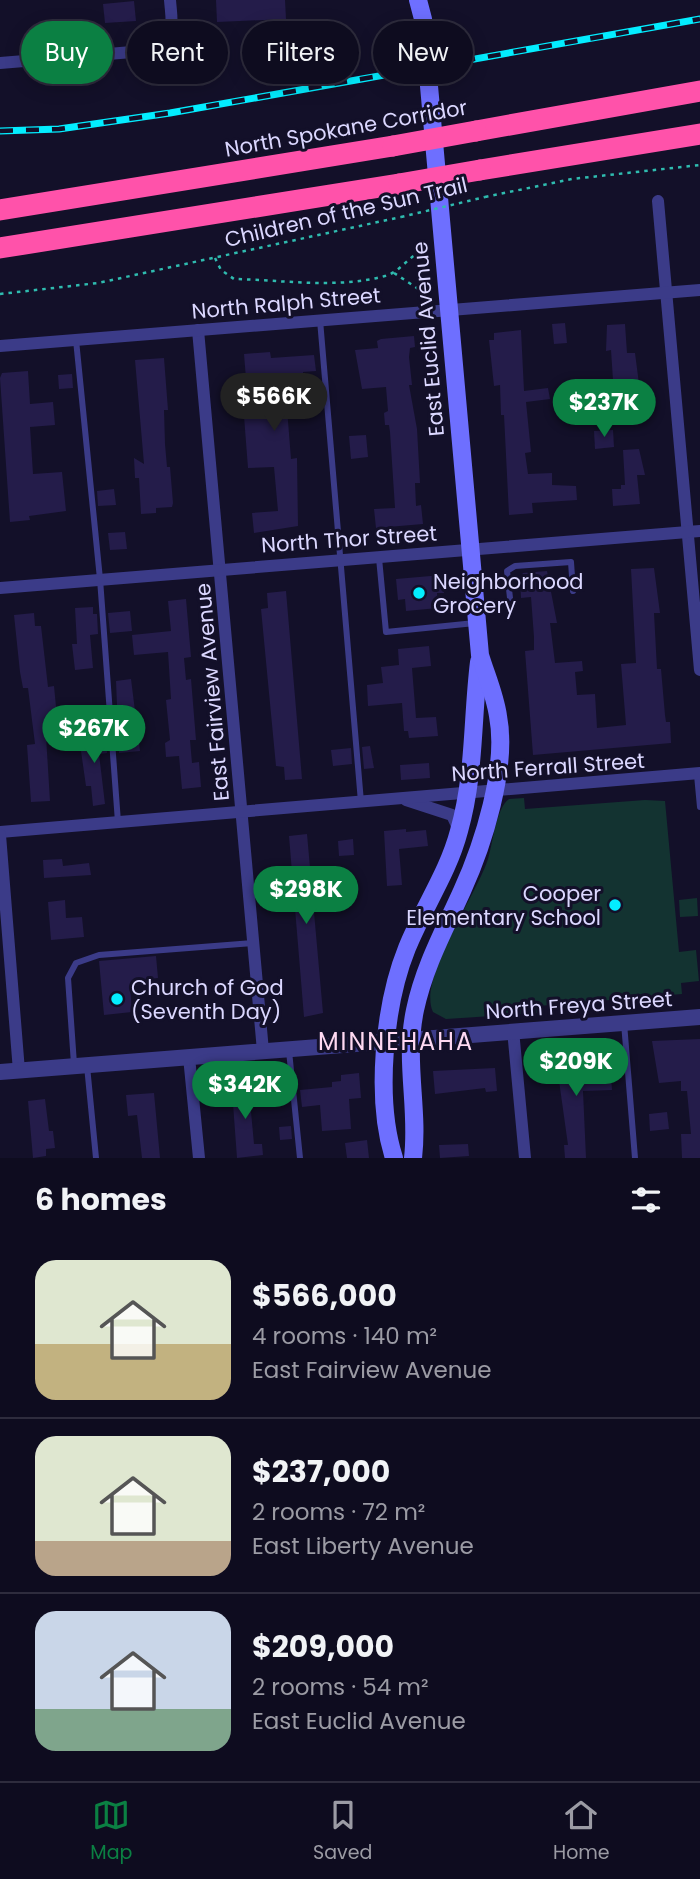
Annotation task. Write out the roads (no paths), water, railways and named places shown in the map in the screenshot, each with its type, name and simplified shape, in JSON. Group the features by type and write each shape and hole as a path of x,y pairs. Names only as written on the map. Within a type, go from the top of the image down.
{"highway":[{"name":"North Spokane Corridor","path":"0,210 393,146 700,91"},
{"path":"0,248 700,134"}],"main road":[{"name":"East Euclid Avenue","path":"413,1158 410,1039 422,982 474,862 499,758 499,716 480,655 423,19 418,0"},
{"name":"East Euclid Avenue","path":"423,19 426,0"},
{"name":"East Euclid Avenue","path":"394,1158 390,1145 385,1081 386,1041 396,985 407,949 439,883 459,831 469,792 473,762 472,719 480,655"}],"street":[{"path":"0,63 156,50 169,38 173,27 170,0"},
{"path":"658,201 694,532 700,670"},
{"name":"North Ralph Street","path":"0,346 700,290"},
{"name":"East Fairview Avenue","path":"198,330 263,1051"},
{"name":"North Thor Street","path":"0,588 220,568 694,532"},
{"name":"North Ferrall Street","path":"0,834 699,774"},
{"name":"North Ferrall Street","path":"399,798 452,815 459,831"},
{"path":"0,834 19,1071"},
{"name":"North Freya Street","path":"0,1072 700,1017"},
{"path":"513,1030 525,1158"},
{"path":"190,1057 199,1158"}],"lane":[{"path":"320,320 361,802"},
{"path":"76,340 100,579 118,824"},
{"path":"513,546 515,566"},
{"path":"379,557 386,632 477,623"},
{"path":"510,598 508,570 515,566 570,562 573,591"},
{"path":"699,774 700,807"},
{"path":"96,1158 68,978 76,963 99,955 254,943"},
{"path":"623,1021 635,1158"},
{"path":"289,1049 300,1158"}],"railway":[{"path":"0,131 59,129 170,113 700,19"}],"place":[{"name":"Neighborhood Grocery","path":"419,593"},
{"name":"Cooper Elementary School","path":"615,905"},
{"name":"Church of God (Seventh Day)","path":"117,999"}],"district":[{"name":"MINNEHAHA","path":"396,1041"}]}
